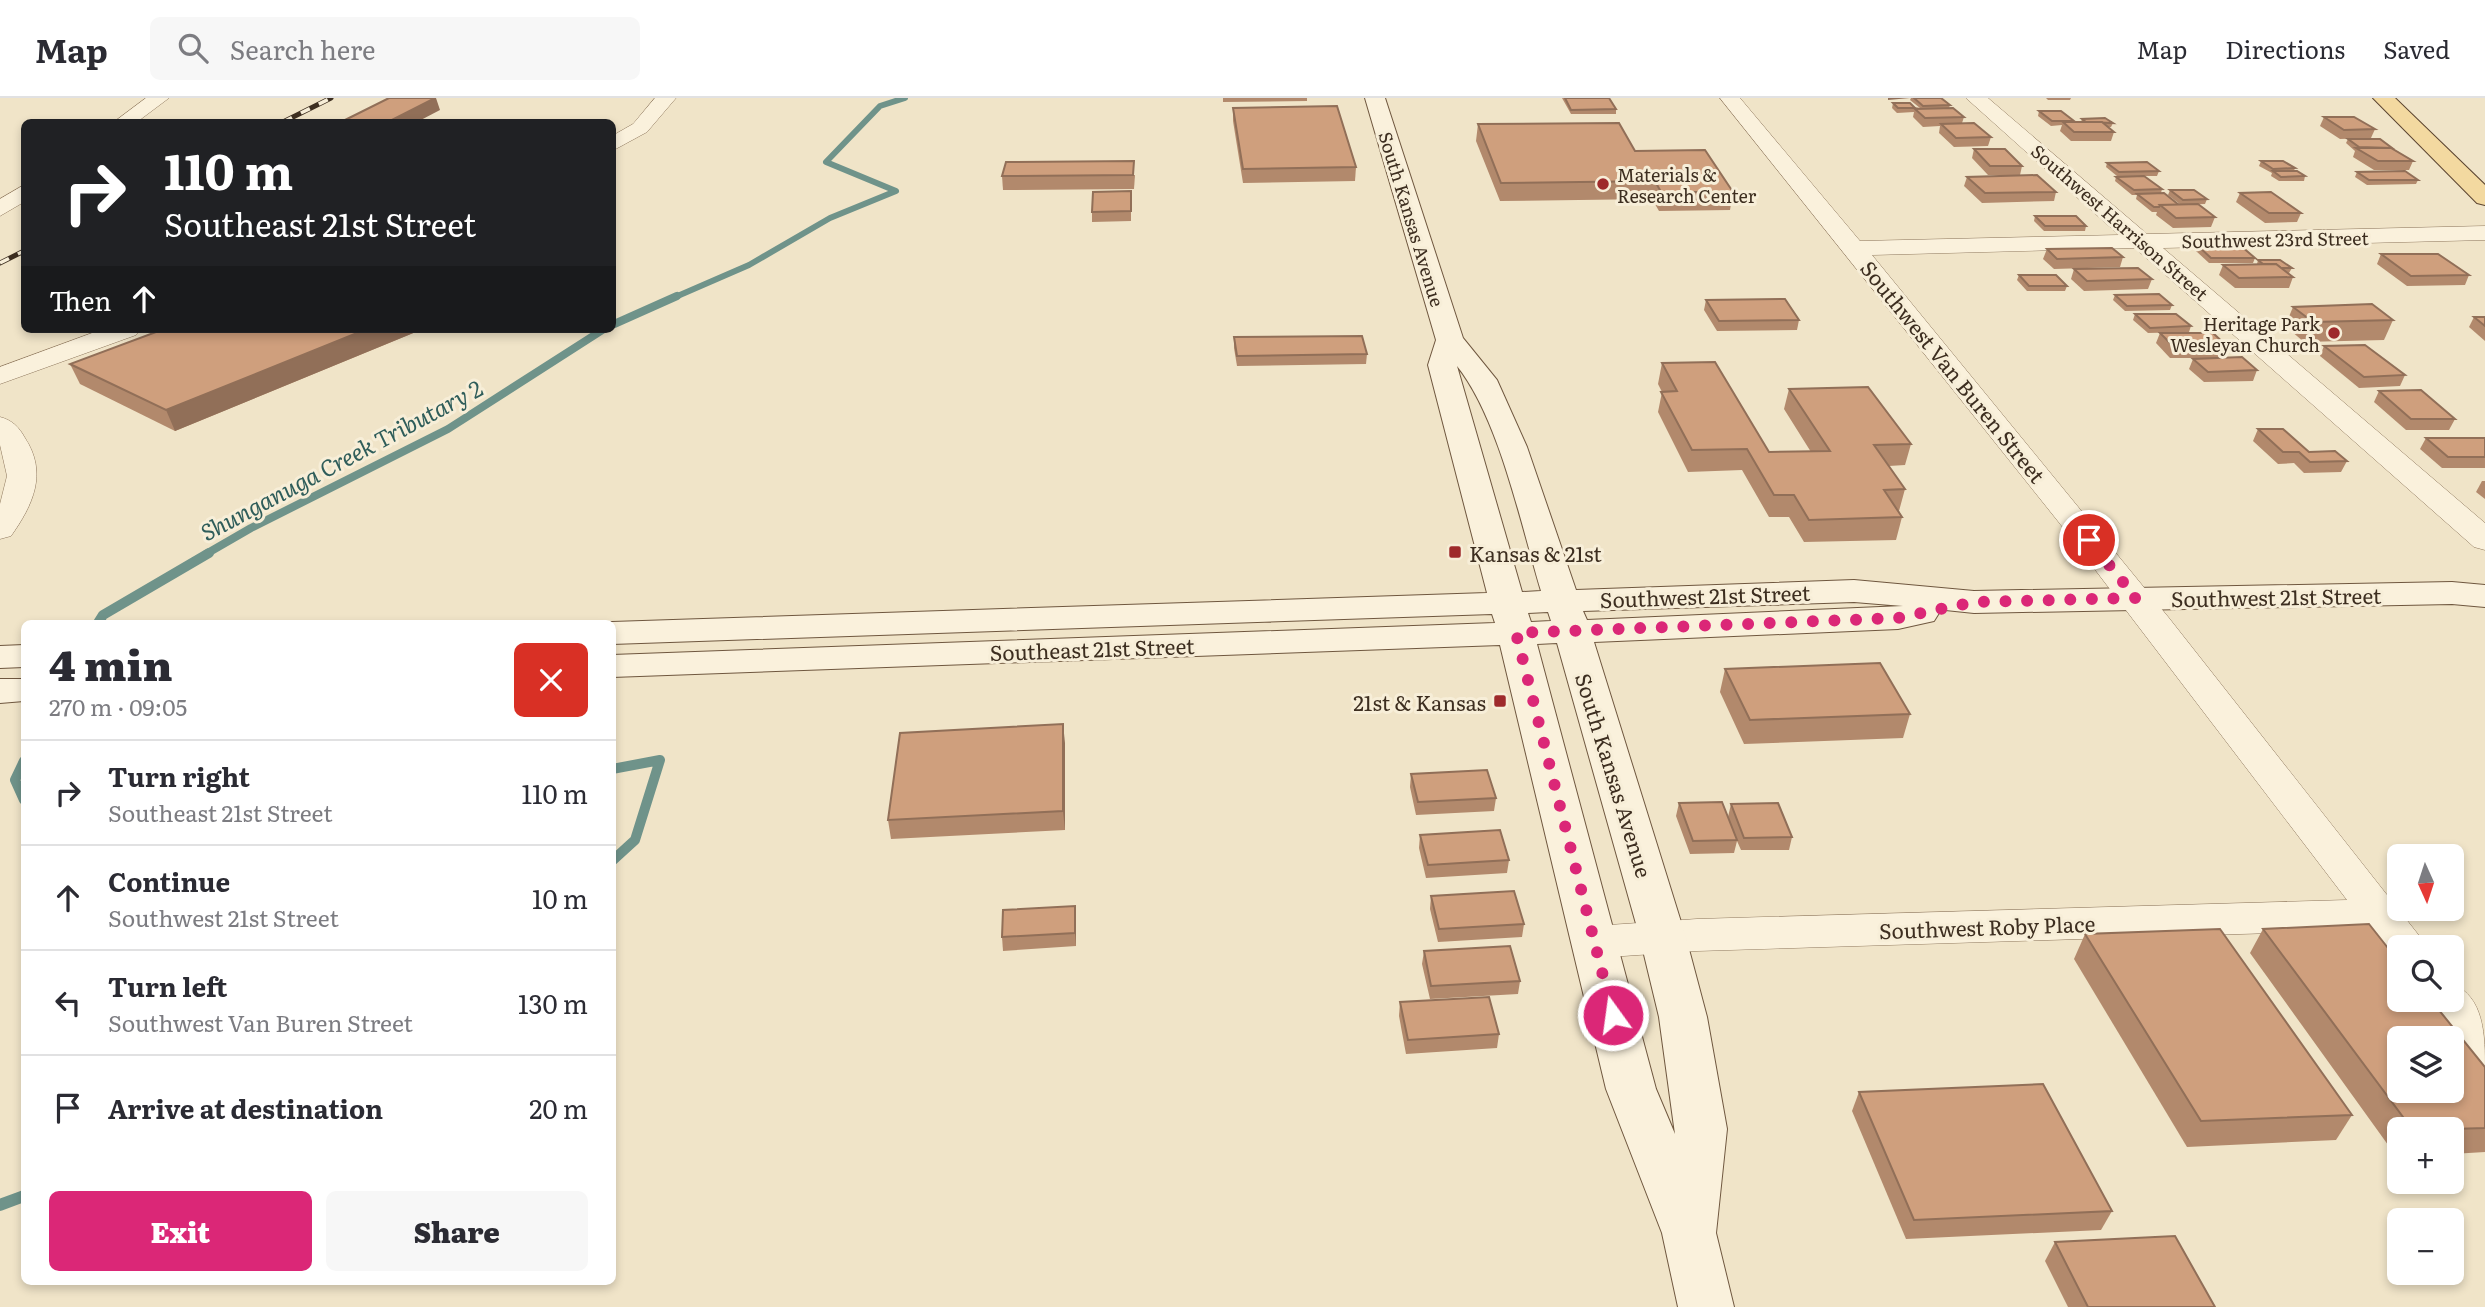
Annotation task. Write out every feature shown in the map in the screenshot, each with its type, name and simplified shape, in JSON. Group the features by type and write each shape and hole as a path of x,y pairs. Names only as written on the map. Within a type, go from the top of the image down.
{"main road":[{"name":"South Kansas Avenue","path":"1375,98 1450,340 1483,380 1502,425 1567,615 1663,938 1683,1017 1701,1129 1689,1233"},
{"path":"2383,98 2485,198"},
{"name":"South Kansas Avenue","path":"1450,340 1442,365 1511,617 1632,1089 1689,1233 1706,1307"},
{"name":"Southwest 21st Street","path":"1567,615 1898,618 1974,602 2474,592"},
{"name":"Southeast 21st Street","path":"616,633 1567,615"},
{"name":"Southeast 21st Street","path":"616,666 1511,617"},
{"path":"0,657 21,656"},
{"path":"0,691 21,690"}],"street":[{"path":"128,119 159,98"},
{"path":"616,143 640,128 666,98"},
{"name":"Southwest Van Buren Street","path":"1730,98 1855,248 2136,598 2393,931"},
{"name":"Southwest Harrison Street","path":"1976,98 2485,540"},
{"path":"0,209 21,194"},
{"name":"Southwest 23rd Street","path":"1855,248 2485,233"},
{"path":"0,376 116,333"},
{"path":"0,426 20,450 25,471 19,496 0,528"},
{"name":"Southwest Roby Place","path":"1594,942 1663,938 2393,931"},
{"path":"2456,1012 2485,1051"}],"building":[{"path":"389,98 435,98 394,119 347,119"},
{"path":"1565,98 1609,98 1616,109 1571,110"},
{"path":"1914,98 1941,98 1950,105 1923,106"},
{"path":"1893,103 1910,103 1915,108 1898,108"},
{"path":"1337,106 1356,167 1243,169 1233,108"},
{"path":"1953,108 1964,117 1925,118 1915,109"},
{"path":"2039,111 2061,111 2074,121 2052,121"},
{"path":"2324,117 2354,117 2375,129 2344,130"},
{"path":"2105,118 2113,123 2086,122 2082,119"},
{"path":"2063,122 2102,122 2114,132 2074,132"},
{"name":"Materials & Research Center","path":"1619,123 1635,151 1705,150 1733,192 1661,192 1655,181 1501,183 1478,124"},
{"path":"1974,123 1991,137 1956,138 1941,124"},
{"path":"2348,139 2380,139 2392,148 2359,147"},
{"path":"2356,148 2391,148 2413,161 2378,161"},
{"path":"1974,149 2005,149 2022,166 1990,166"},
{"path":"1134,161 1133,175 1002,176 1006,162"},
{"path":"2261,161 2283,161 2295,168 2273,169"},
{"path":"2147,162 2159,171 2119,172 2107,163"},
{"path":"2273,171 2297,171 2305,176 2281,177"},
{"path":"2405,171 2418,180 2369,180 2357,172"},
{"path":"2037,175 2056,192 1985,193 1967,177"},
{"path":"2144,176 2162,189 2134,190 2116,177"},
{"path":"2170,190 2194,190 2207,199 2183,200"},
{"path":"1131,191 1131,211 1092,212 1093,192"},
{"path":"2271,192 2301,213 2269,213 2240,193"},
{"path":"2164,193 2179,205 2154,207 2137,194"},
{"path":"2198,204 2215,217 2176,218 2160,205"},
{"path":"2035,216 2076,216 2086,226 2045,226"},
{"path":"2198,246 2241,246 2255,258 2211,258"},
{"path":"2112,248 2123,257 2057,259 2047,249"},
{"path":"2381,254 2438,254 2469,275 2411,276"},
{"path":"2258,260 2280,260 2292,268 2263,264"},
{"path":"2276,264 2293,277 2239,278 2223,265"},
{"path":"2138,268 2152,279 2087,281 2074,269"},
{"path":"2019,275 2056,275 2067,286 2029,286"},
{"path":"2159,294 2172,305 2127,306 2115,295"},
{"path":"1785,299 1799,320 1719,321 1706,300"},
{"path":"2372,304 2393,320 2313,322 2293,307"},
{"path":"2135,314 2176,314 2191,326 2150,328"},
{"path":"2474,317 2485,317 2485,326"},
{"path":"153,333 357,333 166,410 70,364"},
{"path":"2160,333 2213,333 2228,347 2174,347"},
{"path":"1362,336 1367,354 1237,356 1234,337"},
{"path":"2365,345 2405,375 2364,377 2324,346"},
{"path":"2242,357 2257,370 2208,372 2193,359"},
{"path":"1715,362 1769,452 1830,451 1789,389 1868,387 1911,444 1874,445 1905,489 1884,490 1902,517 1809,520 1794,495 1774,495 1747,449 1692,450 1661,392 1677,391 1662,363"},
{"path":"2421,390 2455,419 2411,419 2379,391"},
{"path":"2258,429 2283,429 2309,452 2335,451 2347,461 2310,462 2299,452 2283,452"},
{"path":"2426,438 2485,438 2485,457 2448,457"},
{"path":"1880,663 1910,714 1750,720 1725,669"},
{"path":"1063,724 1063,811 888,820 900,733"},
{"path":"1487,770 1496,798 1418,802 1411,774"},
{"path":"1722,802 1737,840 1693,841 1679,803"},
{"path":"1778,803 1792,837 1744,838 1731,804"},
{"path":"1500,830 1509,860 1428,865 1420,835"},
{"path":"1514,891 1524,924 1439,929 1431,896"},
{"path":"1075,906 1075,933 1002,937 1003,910"},
{"path":"2369,924 2387,947 2387,1012 2441,1012 2452,1026 2387,1026 2387,1095 2263,929"},
{"path":"2220,929 2352,1115 2201,1121 2085,934"},
{"path":"1510,946 1520,981 1431,986 1424,951"},
{"path":"1489,997 1499,1034 1408,1040 1400,1002"},
{"path":"2464,1041 2485,1067 2485,1128 2464,1129 2464,1117 2403,1117 2393,1103 2464,1103"},
{"path":"2043,1084 2112,1211 1914,1220 1859,1092"},
{"path":"2175,1236 2215,1307 2088,1307 2055,1242"}],"waterway":[{"name":"Shunganuga Creek Tributary 2","path":"673,298 749,265 830,218 896,191 826,162 880,106 905,98"},
{"name":"Shunganuga Creek Tributary 2","path":"616,323 677,296"},
{"name":"Shunganuga Creek Tributary 2","path":"206,554 251,528 448,429 598,333"},
{"name":"Shunganuga Creek Tributary 2","path":"100,620 103,615 209,553"},
{"name":"Shunganuga Creek Tributary 2","path":"616,768 660,760 635,840 616,857"},
{"name":"Shunganuga Creek Tributary 2","path":"21,767 15,780 21,793"},
{"name":"Shunganuga Creek Tributary 2","path":"0,1205 21,1197"}],"railway":[{"path":"289,119 331,98"},
{"path":"0,263 21,252"}],"place":[{"name":"Materials & Research Center","path":"1603,184"},
{"name":"Heritage Park Wesleyan Church","path":"2334,333"},
{"name":"Kansas & 21st","path":"1455,552"},
{"name":"21st & Kansas","path":"1500,701"}],"route":[{"path":"1613,1015 1516,633 1898,618 1974,602 2136,598 2089,540"}]}
